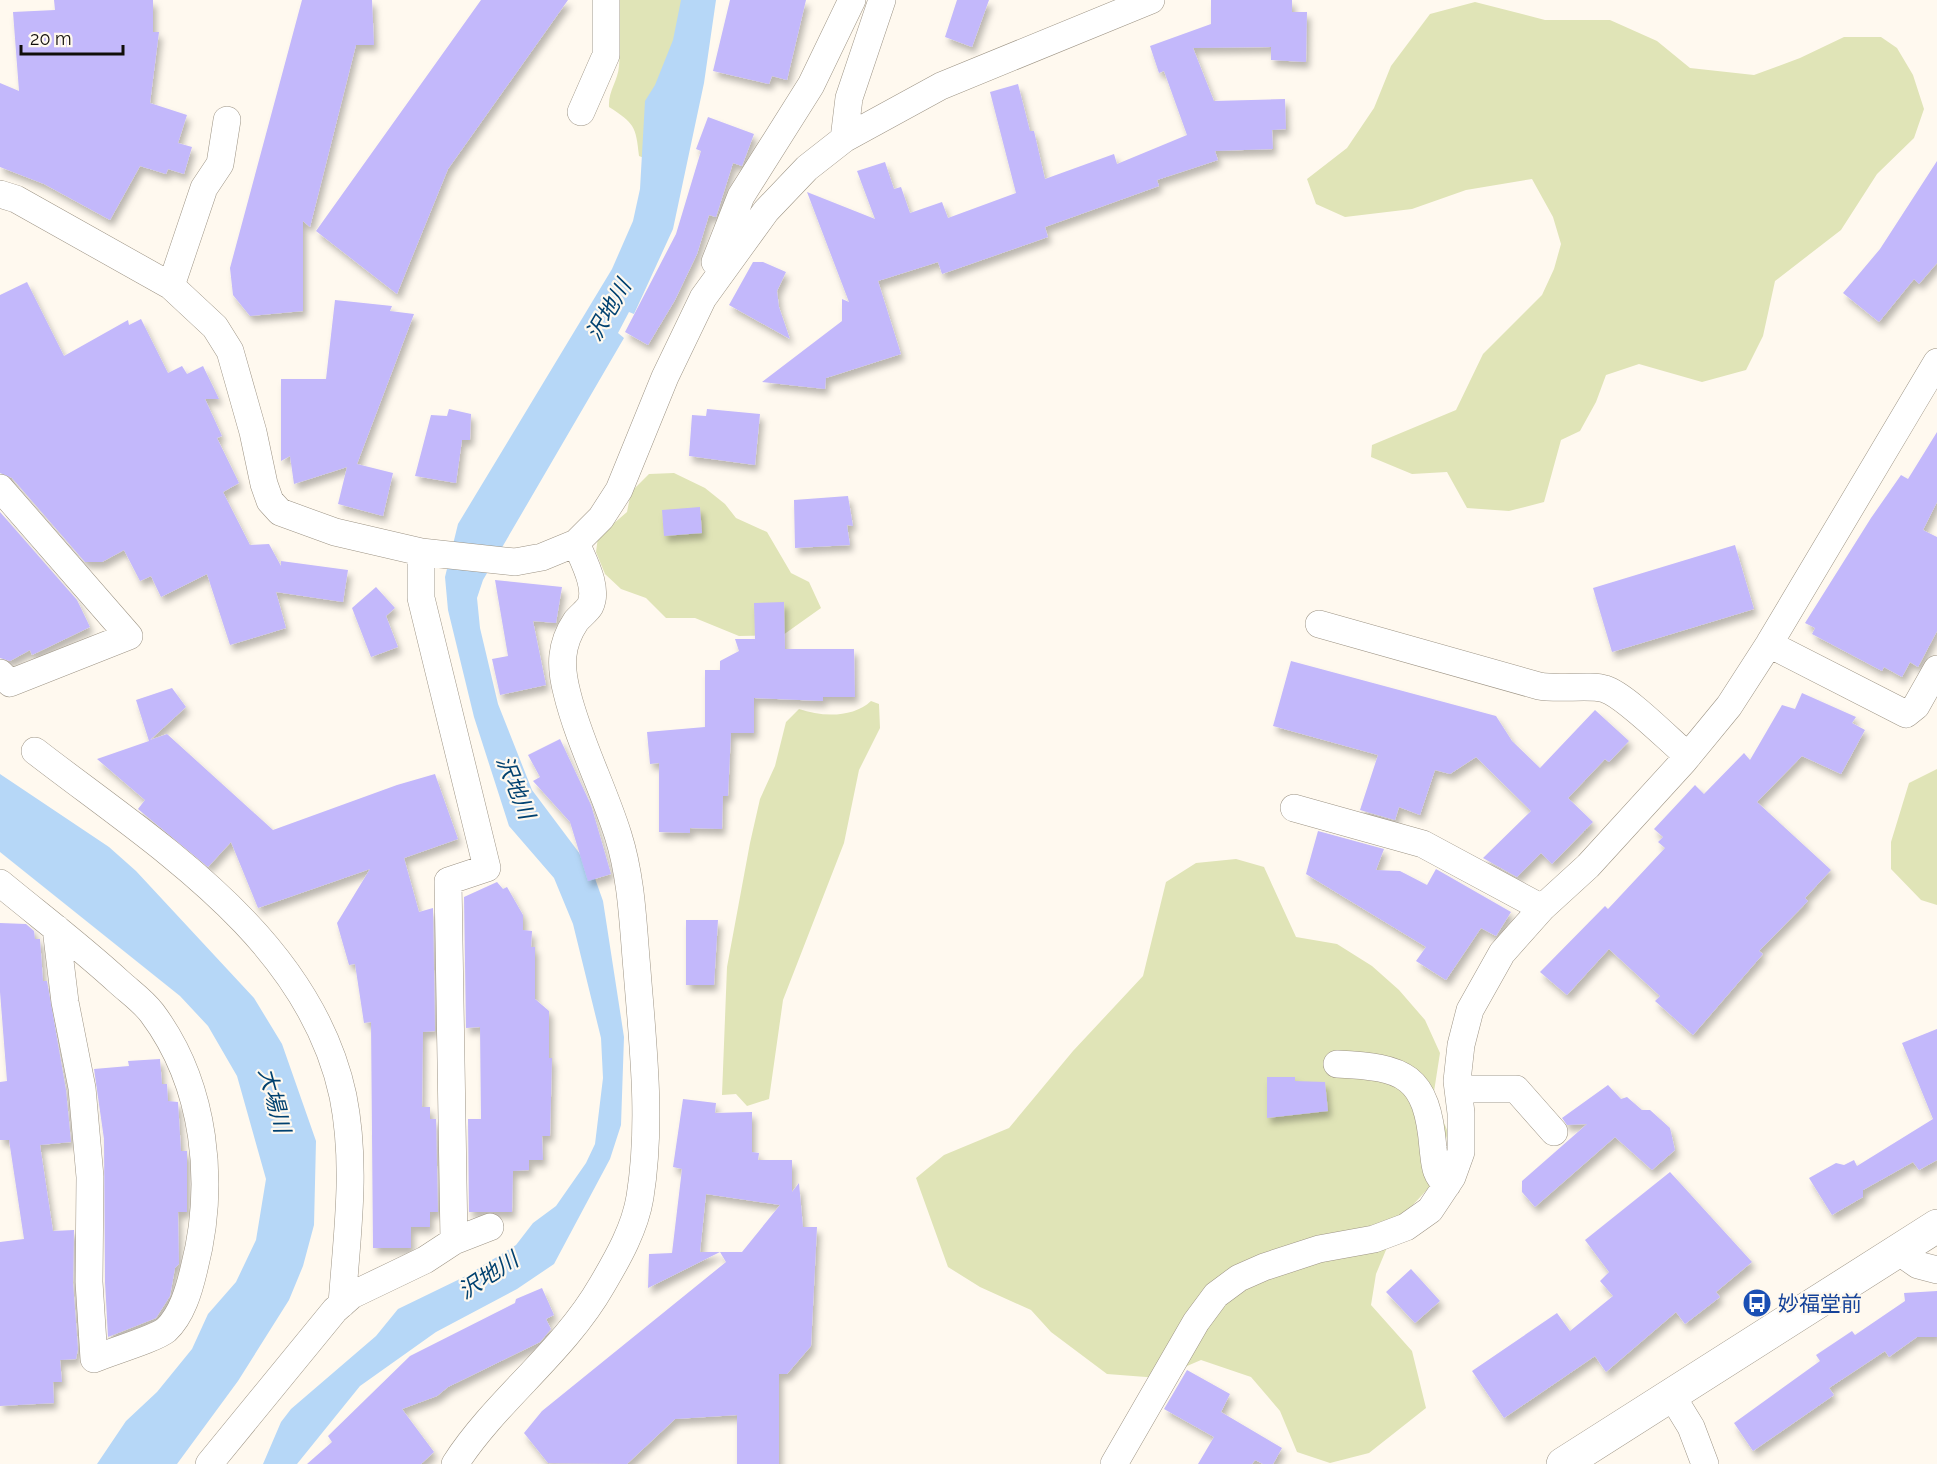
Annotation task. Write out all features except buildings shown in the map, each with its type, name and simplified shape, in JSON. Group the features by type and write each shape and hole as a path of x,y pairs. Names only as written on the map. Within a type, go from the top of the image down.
{"street":[{"path":"580,112 606,55 606,0"},
{"path":"0,194 16,199 171,286 215,327 230,351 253,432 264,484 270,501 280,512 336,532 430,553 507,562 542,557 576,543 601,518 619,490 665,377 703,298 741,196 811,85 852,0"},
{"path":"844,139 849,98 882,0"},
{"path":"703,298 773,203 807,168 844,139 940,86 1151,0"},
{"path":"171,286 204,188 220,164 227,120"},
{"path":"1114,1464 1196,1322 1216,1296 1239,1278 1264,1266 1319,1249 1374,1239 1406,1227 1430,1210 1447,1185 1461,1152 1457,1068 1470,1010 1502,953 1542,908 1588,866 1688,756 1729,706 1769,644 1937,362"},
{"path":"0,488 129,636 10,684 0,673"},
{"path":"455,1464 480,1428 555,1348 601,1288 623,1247 640,1199 647,1124 645,1072 627,870 604,794 583,746 562,670 561,652 579,618 590,606 592,592 576,543"},
{"path":"430,553 421,598 487,868 448,881 454,1241"},
{"path":"1319,624 1539,686 1559,690 1605,689 1623,700 1688,756"},
{"path":"1769,644 1906,714 1916,706 1937,669"},
{"path":"35,751 197,876 286,969 310,1006 331,1050 343,1097 350,1151 350,1231 342,1304"},
{"path":"1294,808 1423,844 1542,908"},
{"path":"0,883 56,928 150,1010 170,1039 187,1076 203,1150 206,1184 203,1235 189,1290 174,1321 164,1332 94,1359 89,1282 90,1177 82,1088 65,1002 56,928"},
{"path":"1337,1064 1392,1069 1416,1087 1428,1116 1435,1172 1447,1185"},
{"path":"1458,1089 1516,1089 1554,1132"},
{"path":"1563,1464 1937,1226"},
{"path":"209,1464 342,1304 352,1295 425,1260 454,1241 490,1227"},
{"path":"1898,1251 1918,1265 1937,1270"},
{"path":"1672,1395 1691,1427 1705,1464"}],"green space":[{"path":"612,0 687,0 649,160 639,156 637,138 629,122 609,107 619,58"},
{"path":"1475,2 1545,20 1610,20 1657,41 1690,68 1754,75 1800,58 1844,37 1881,37 1897,48 1913,75 1924,109 1914,138 1877,174 1841,230 1775,281 1763,336 1746,370 1702,382 1639,364 1606,375 1596,402 1580,431 1561,440 1544,502 1509,511 1467,508 1447,472 1412,474 1371,457 1372,445 1456,410 1483,354 1542,295 1554,269 1561,244 1553,217 1532,179 1466,190 1412,209 1345,217 1316,204 1307,179 1347,148 1374,108 1391,66 1430,14"},
{"path":"674,473 705,488 725,504 736,518 767,532 791,573 809,582 821,608 783,635 739,636 695,618 666,618 646,598 621,589 605,574 596,552 598,537 627,512 631,492 649,474"},
{"path":"871,701 879,704 880,728 859,770 844,843 783,1000 769,1099 747,1106 736,1094 722,1095 727,967 760,799 775,766 786,722 799,709 817,714 846,713 864,707"},
{"path":"1937,769 1937,905 1921,900 1891,869 1891,842 1909,783"},
{"path":"1236,859 1264,867 1296,937 1337,944 1372,966 1399,990 1425,1020 1440,1053 1433,1098 1448,1132 1436,1180 1398,1221 1376,1274 1371,1305 1412,1351 1426,1408 1369,1453 1330,1463 1297,1452 1280,1411 1251,1377 1201,1360 1159,1378 1107,1374 1051,1332 1031,1310 980,1287 948,1267 916,1178 944,1155 1009,1128 1073,1051 1143,976 1166,882 1196,863"}],"water":[{"name":"沢地川","path":"681,0 716,0 704,83 673,229 634,314 629,312 618,333 624,338 483,580 477,598 480,628 498,704 532,790 592,870 603,901 624,1037 621,1125 610,1159 554,1264 517,1289 436,1332 360,1386 297,1464 263,1464 281,1422 291,1409 376,1336 398,1309 466,1276 516,1245 533,1223 556,1206 586,1163 595,1144 603,1078 601,1038 573,924 554,878 509,826 474,717 448,610 445,577 458,524 612,269 633,221 640,189 645,101 655,85 673,40"},
{"name":"大場川","path":"0,774 109,847 136,871 254,998 282,1044 316,1141 314,1225 303,1266 289,1300 238,1381 177,1464 97,1464 126,1421 157,1392 192,1349 208,1314 236,1282 256,1240 266,1179 237,1076 208,1026 180,996 0,852"}],"place":[{"name":"妙福堂前","path":"1757,1303"}]}
